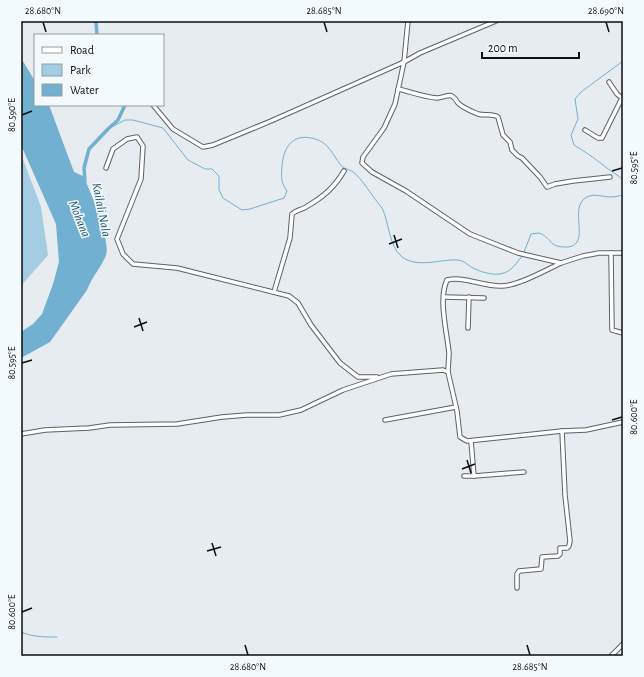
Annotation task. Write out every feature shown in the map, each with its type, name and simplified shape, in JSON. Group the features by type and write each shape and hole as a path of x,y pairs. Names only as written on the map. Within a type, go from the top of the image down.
{"street":[{"path":"408,21 404,62 395,104 384,128 363,157 362,163 372,172 406,191 470,234 518,253 561,263"},
{"path":"154,106 173,129 185,137 202,147 213,145 271,121 404,62 420,53 496,21"},
{"path":"585,130 598,138 602,138 622,98 609,82"},
{"path":"398,89 433,98 441,98 449,95 469,110 478,114 493,114 498,117 503,135 510,142 512,150 540,177 547,187 573,181 610,177"},
{"path":"106,168 113,149 127,138 137,137 143,146 141,179 117,239 123,254 133,264 177,268 289,296 298,303 311,325 340,364 358,377 381,377"},
{"path":"274,292 290,238 292,214 295,211 304,209 329,192 336,185 344,171"},
{"path":"623,253 599,253 583,256 561,263 511,284 502,286 488,285 459,279 447,280 444,286 444,313 449,354 448,372 456,407 460,437 462,439 471,441 593,429 623,422"},
{"path":"611,253 612,330 623,333"},
{"path":"444,297 484,298"},
{"path":"468,328 469,297"},
{"path":"21,434 45,430 89,428 110,425 177,424 222,417 279,415 300,410 343,390 391,374 440,370 448,372"},
{"path":"385,420 456,407"},
{"path":"516,588 518,572 541,569 542,557 558,556 560,554 560,548 567,548 569,546 564,495 562,431"},
{"path":"471,441 474,476"},
{"path":"464,476 524,472"},
{"path":"611,656 623,644"}],"green space":[{"path":"21,154 41,207 48,255 21,286"}],"water":[{"name":"Mohana","path":"21,58 34,79 34,106 49,106 74,172 83,176 95,203 106,239 107,248 106,255 87,290 50,342 21,358 21,332 33,324 42,314 59,262 56,224 21,145"}],"waterway":[{"name":"Kailali Nala","path":"96,21 97,34"},
{"path":"623,61 581,92 575,99 578,119 571,135 574,145 623,180"},
{"name":"Kailali Nala","path":"85,182 84,168 89,149 118,120 125,106"},
{"path":"108,129 125,120 133,120 163,128 188,160 205,169 212,169 219,176 219,190 223,198 242,210 250,209 284,198 287,191 283,182 282,170 283,159 288,147 291,142 302,137 318,140 328,147 341,166 351,171 364,183 382,208 397,252 407,260 421,263 459,260 479,271 490,274 500,274 511,269 523,255"},
{"path":"524,252 531,234 540,233 558,246 568,247 575,244 578,239 579,209 581,202 587,197 593,195 611,197 623,195"},
{"path":"21,632 34,636 57,637"}]}
